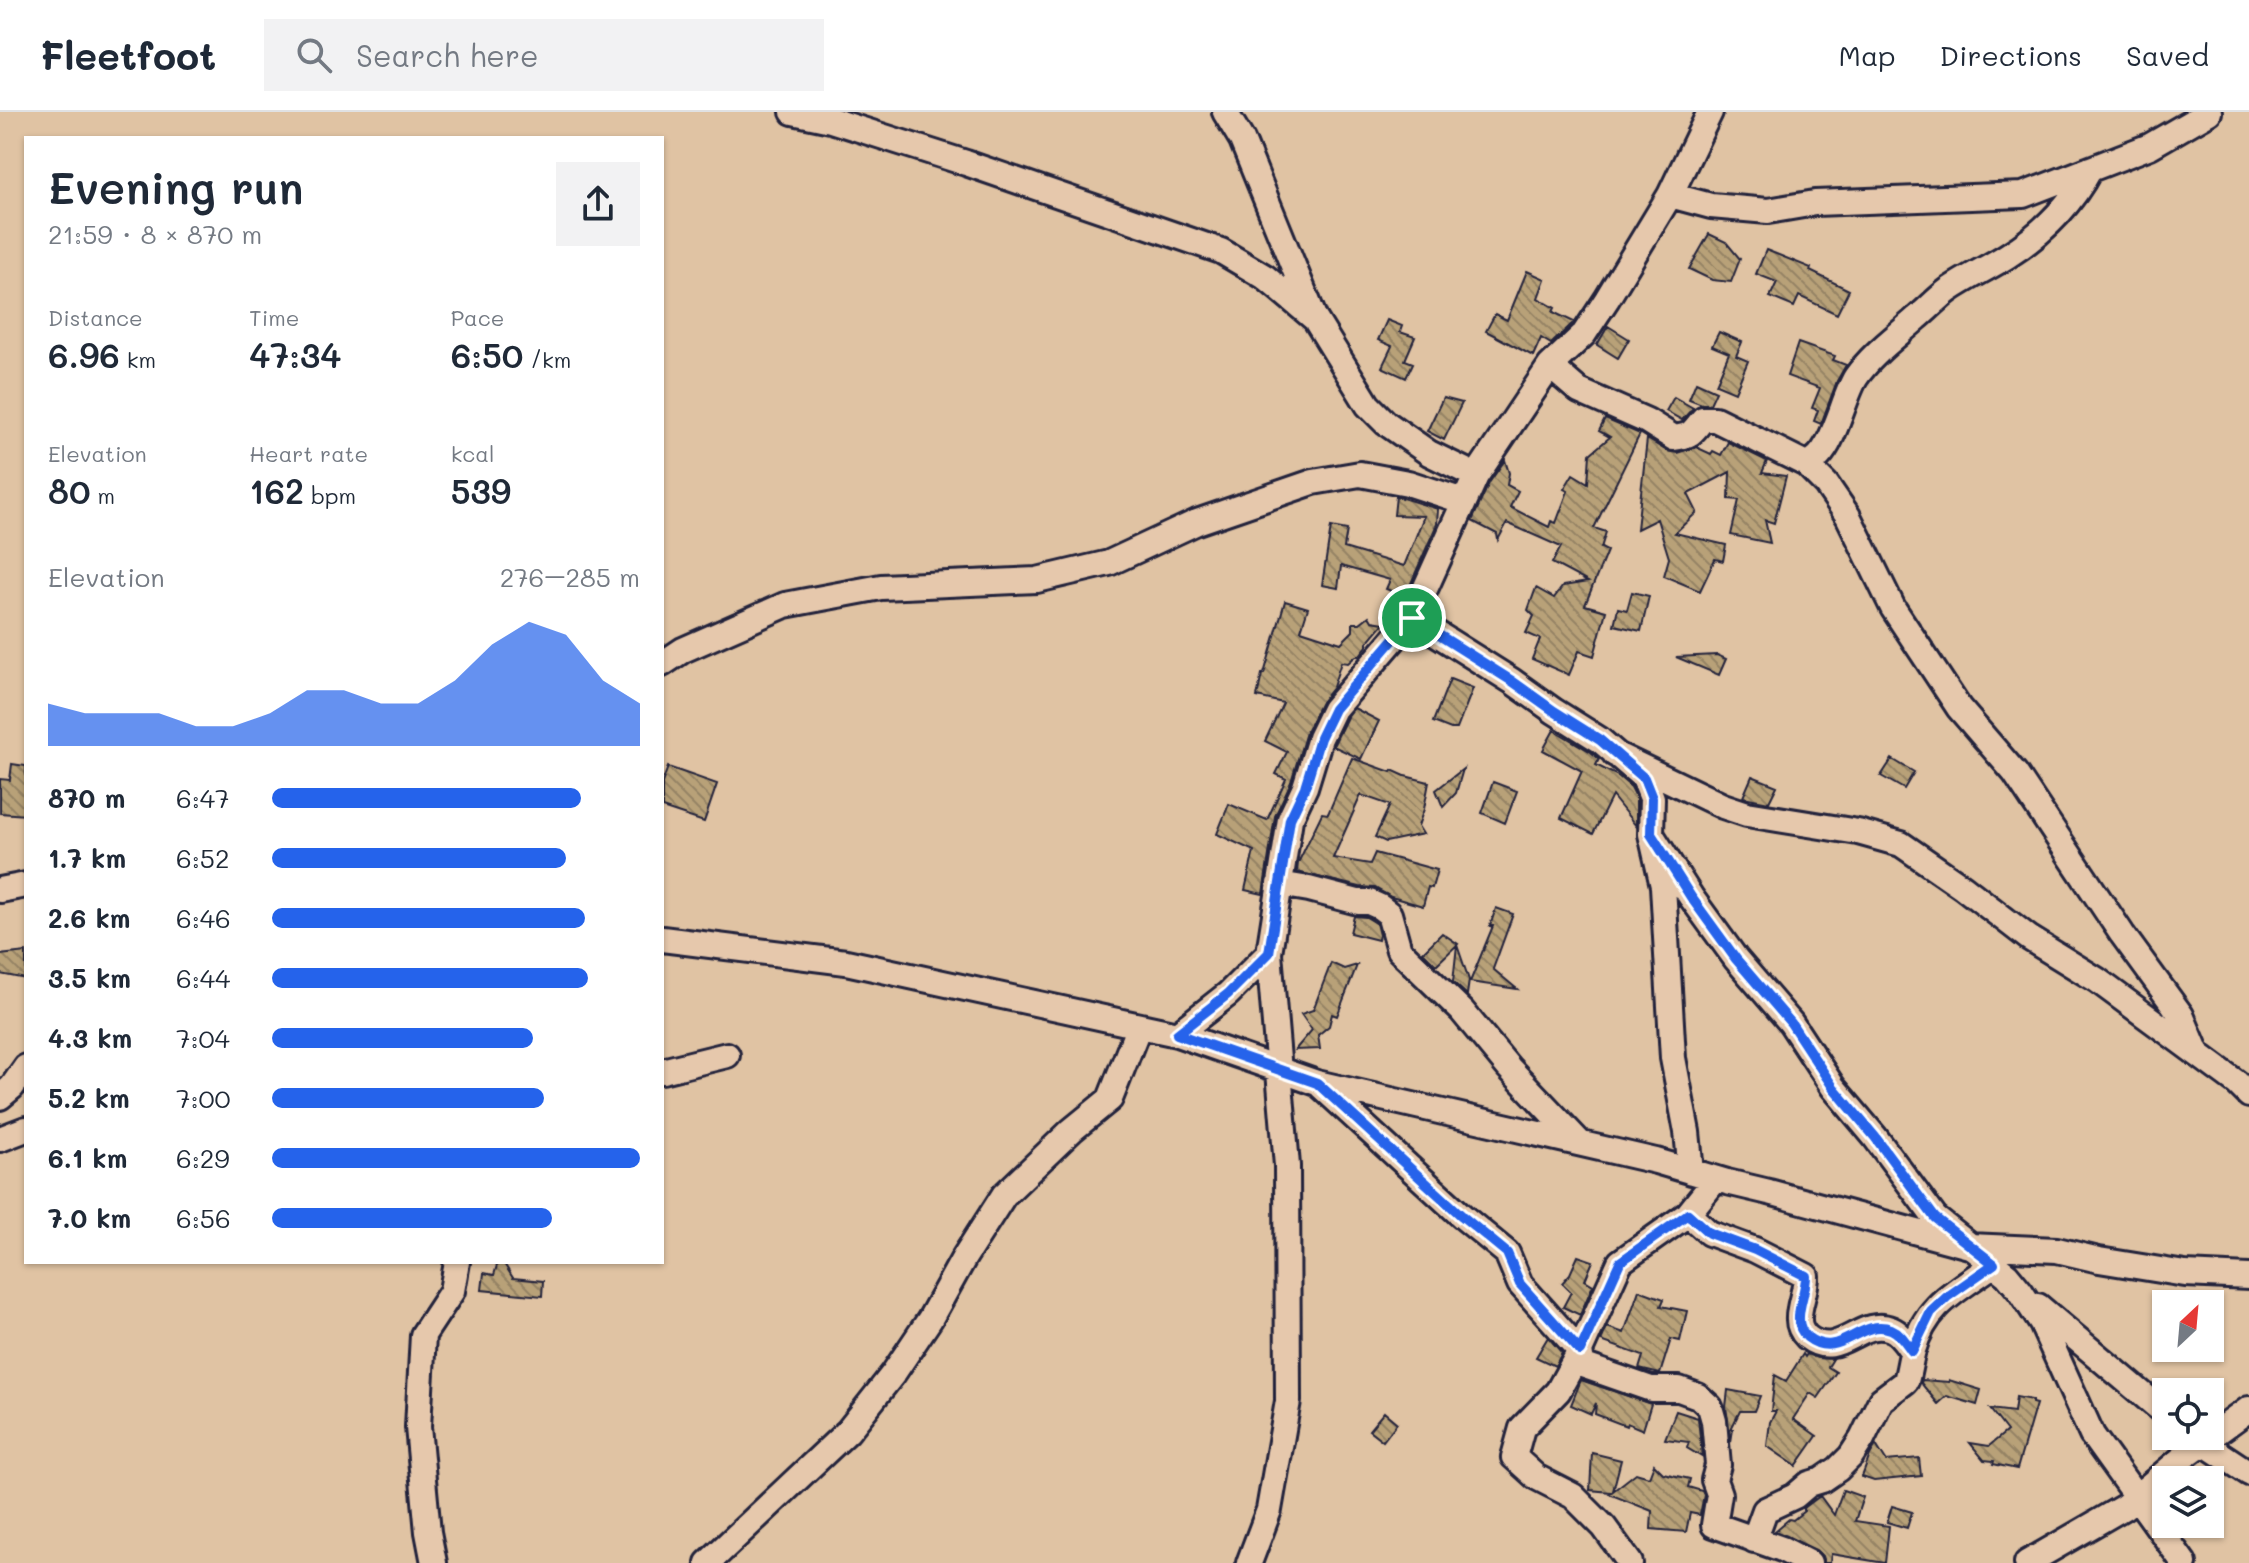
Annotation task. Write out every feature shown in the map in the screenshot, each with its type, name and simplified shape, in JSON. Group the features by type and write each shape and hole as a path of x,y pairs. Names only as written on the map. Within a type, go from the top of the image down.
{"street":[{"path":"793,112 831,120 966,163 1221,251 1265,277 1315,319"},
{"path":"1225,112 1242,140 1315,319 1368,405 1386,423 1429,453 1476,476"},
{"path":"1249,1563 1269,1510 1288,1401 1287,1166 1269,953 1290,819 1334,709 1412,618 1476,476 1550,366 1584,334 1670,195 1710,112"},
{"path":"1670,195 1711,206 1768,211 1815,203 2023,195 2150,146 2209,112"},
{"path":"1806,464 1813,462 1823,450 1850,387 1881,349 1947,292 2037,234 2060,213 2080,188 2090,169"},
{"path":"1550,366 1579,391 1647,421 1674,438 1694,432 1703,419 1715,419 1806,464 1826,484 1848,516 1893,608 1959,708 2015,773 2122,934 2181,1015 2197,1053"},
{"path":"664,663 683,650 785,605 881,587 1037,580 1109,563 1197,522 1313,482 1360,474 1408,483 1463,501"},
{"path":"1412,618 1600,740 1644,778 1652,798 1651,834 1663,886 1673,1058 1691,1172"},
{"path":"1615,754 1723,806 1747,814 1858,832 1901,844 2029,938 2097,980 2249,1095"},
{"path":"1651,834 1736,959 1791,1023 1833,1087 1875,1137 1935,1218 2007,1275 2021,1292 2042,1324 2092,1435 2184,1563"},
{"path":"1279,884 1369,902 1389,914 1399,950 1462,1011 1509,1068 1581,1144"},
{"path":"0,890 24,885"},
{"path":"664,939 846,962 1177,1034 1317,1083 1656,1161 1969,1246 2057,1250 2185,1274 2249,1277"},
{"path":"1177,1034 1228,994 1269,953"},
{"path":"708,1563 848,1431 923,1330 1004,1195 1072,1130 1110,1099 1139,1026"},
{"path":"664,1071 727,1055"},
{"path":"0,1097 24,1070"},
{"path":"1317,1083 1462,1216 1507,1253 1520,1284 1580,1351 1582,1365 1651,1389 1679,1389 1698,1396 1710,1407 1718,1465 1714,1480 1719,1494 1714,1525 1782,1549 1809,1563"},
{"path":"0,1139 24,1130"},
{"path":"1630,1563 1604,1527 1573,1496 1536,1477 1514,1457 1522,1428 1558,1391 1580,1351 1620,1262 1688,1214 1716,1179"},
{"path":"1688,1214 1709,1233 1755,1250 1806,1276 1799,1322 1801,1331 1809,1338 1834,1346 1861,1332 1877,1327 1889,1328 1900,1335 1912,1351"},
{"path":"434,1563 418,1427 423,1335 452,1291 457,1264"},
{"path":"1754,1540 1765,1510 1830,1475 1851,1456 1881,1400 1906,1381 1912,1351 1931,1312 1994,1264"},
{"path":"2021,1292 2152,1402"},
{"path":"2224,1424 2249,1409"},
{"path":"2027,1563 2124,1507 2186,1450"},
{"path":"2213,1450 2249,1473"}],"building":[{"path":"1709,234 1726,242 1740,259 1731,282 1712,280 1689,269"},
{"path":"1766,250 1811,268 1810,271 1849,290 1837,314 1799,296 1794,307 1770,297 1777,282 1756,274"},
{"path":"1527,271 1545,279 1538,298 1555,308 1553,312 1574,322 1551,344 1541,338 1533,356 1486,331 1495,314 1507,320"},
{"path":"1387,320 1402,326 1400,332 1415,337 1405,360 1413,363 1406,378 1382,367 1392,346 1378,340"},
{"path":"1608,326 1629,339 1618,358 1597,345"},
{"path":"1719,332 1742,342 1736,356 1748,361 1735,392 1716,384 1729,353 1712,346"},
{"path":"1798,343 1835,356 1833,360 1846,365 1821,424 1814,421 1818,410 1812,408 1820,388 1787,376"},
{"path":"1696,382 1716,391 1710,404 1689,399"},
{"path":"1674,397 1693,408 1682,420 1666,411"},
{"path":"1443,398 1462,403 1444,440 1427,431"},
{"path":"1605,419 1640,434 1594,528 1606,532 1601,548 1607,551 1585,605 1606,611 1594,656 1579,651 1569,675 1532,659 1540,639 1526,633 1534,616 1528,610 1536,588 1554,598 1563,586 1588,582 1552,563 1561,547 1507,523 1498,540 1497,534 1472,521 1489,483 1505,460 1509,473 1507,485 1518,491 1510,507 1549,527 1551,521 1556,523 1568,491 1564,489 1573,474 1588,483 1590,454 1610,437 1599,431"},
{"path":"1647,439 1667,451 1677,453 1696,447 1721,455 1728,442 1767,461 1762,473 1786,476 1774,523 1765,520 1770,543 1731,535 1739,500 1729,499 1730,472 1688,494 1697,512 1675,533 1726,545 1723,561 1715,559 1700,591 1664,576 1669,558 1657,519 1637,529"},
{"path":"1396,496 1438,509 1437,524 1405,597 1386,589 1390,580 1341,566 1338,588 1322,585 1331,527 1347,530 1344,548 1404,566 1424,516 1394,515"},
{"path":"1632,592 1649,596 1641,631 1614,625 1618,608 1627,610"},
{"path":"1285,601 1308,608 1301,630 1341,643 1353,631 1353,623 1360,623 1369,616 1372,621 1384,623 1359,656 1348,663 1341,662 1333,687 1321,702 1306,732 1291,782 1275,816 1263,894 1245,890 1254,851 1217,834 1229,804 1267,820 1286,779 1276,774 1287,752 1265,741 1283,703 1257,697"},
{"path":"1717,655 1726,659 1719,675 1676,657"},
{"path":"1450,679 1473,688 1457,729 1433,722"},
{"path":"1354,708 1379,721 1361,759 1333,746"},
{"path":"1554,730 1591,752 1599,759 1596,765 1631,787 1636,797 1636,826 1612,796 1593,834 1561,818 1582,771 1543,750"},
{"path":"1352,758 1429,782 1418,826 1423,834 1386,842 1375,837 1390,805 1361,795 1333,858 1370,864 1375,853 1437,870 1423,906 1391,897 1375,888 1297,872 1298,863 1322,813 1328,814"},
{"path":"1892,759 1914,772 1904,789 1881,776"},
{"path":"12,764 24,766 24,815 0,813 0,779 10,780"},
{"path":"668,767 717,784 704,822 664,809 664,778"},
{"path":"1463,769 1456,793 1443,807 1436,790"},
{"path":"1752,776 1777,786 1769,802 1743,797"},
{"path":"1493,782 1517,791 1505,823 1482,813"},
{"path":"1496,908 1513,914 1493,969 1517,989 1470,982 1493,926 1490,926"},
{"path":"1354,916 1366,917 1376,923 1378,940 1350,933"},
{"path":"1442,933 1458,944 1436,965 1423,952"},
{"path":"1457,945 1469,980 1467,995 1453,982"},
{"path":"24,952 24,979 0,974 0,955"},
{"path":"1331,963 1344,969 1357,965 1337,1016 1332,1014 1329,1026 1318,1035 1320,1049 1295,1050 1312,1030 1301,1014 1313,1010"},
{"path":"1578,1256 1593,1261 1585,1280 1593,1285 1580,1315 1563,1307 1571,1292 1562,1283"},
{"path":"497,1264 504,1264 513,1278 543,1281 542,1296 482,1290 484,1273 494,1275"},
{"path":"1639,1290 1664,1299 1661,1306 1687,1311 1680,1341 1671,1339 1660,1374 1639,1369 1643,1356 1601,1341 1607,1327 1624,1333"},
{"path":"1548,1337 1562,1353 1555,1366 1536,1357"},
{"path":"1803,1354 1805,1357 1807,1354 1833,1359 1828,1367 1836,1372 1818,1398 1810,1393 1793,1419 1817,1436 1796,1466 1767,1446 1770,1422 1776,1411 1771,1411 1775,1375 1786,1381"},
{"path":"1581,1380 1651,1404 1643,1430 1595,1414 1596,1403 1591,1414 1571,1405"},
{"path":"1922,1380 1949,1380 1981,1390 1977,1405 1947,1396 1938,1404 1921,1383"},
{"path":"1728,1390 1760,1396 1754,1411 1740,1411 1731,1429 1731,1442 1726,1407"},
{"path":"2016,1397 2032,1400 2036,1404 2017,1469 1984,1460 1970,1443 1989,1446 2007,1431 1990,1409 2014,1412"},
{"path":"1676,1411 1698,1418 1702,1457 1687,1448 1689,1442 1665,1439"},
{"path":"1384,1412 1397,1423 1383,1441 1369,1430"},
{"path":"1876,1445 1886,1461 1919,1458 1921,1476 1874,1481 1862,1477"},
{"path":"1592,1453 1621,1460 1613,1491 1636,1473 1649,1477 1654,1464 1663,1473 1690,1479 1688,1487 1702,1491 1704,1495 1700,1515 1690,1513 1686,1532 1651,1529 1652,1511 1609,1494 1611,1492 1590,1490"},
{"path":"1843,1490 1863,1497 1855,1521 1889,1526 1885,1563 1831,1554 1830,1563 1824,1563 1816,1550 1775,1531 1820,1496 1834,1515"},
{"path":"1892,1506 1912,1512 1907,1528 1887,1522"}],"route":[{"path":"1412,618 1600,740 1644,778 1652,798 1651,834 1691,897 1736,959 1791,1023 1833,1087 1875,1137 1935,1218 1994,1264 1931,1312 1912,1351 1900,1335 1889,1328 1877,1327 1861,1332 1834,1346 1809,1338 1801,1331 1799,1322 1806,1276 1755,1250 1709,1233 1688,1214 1620,1262 1580,1351 1520,1284 1507,1253 1462,1216 1317,1083 1177,1034 1228,994 1269,953 1290,819 1305,787 1320,738 1334,709 1412,618"}]}
